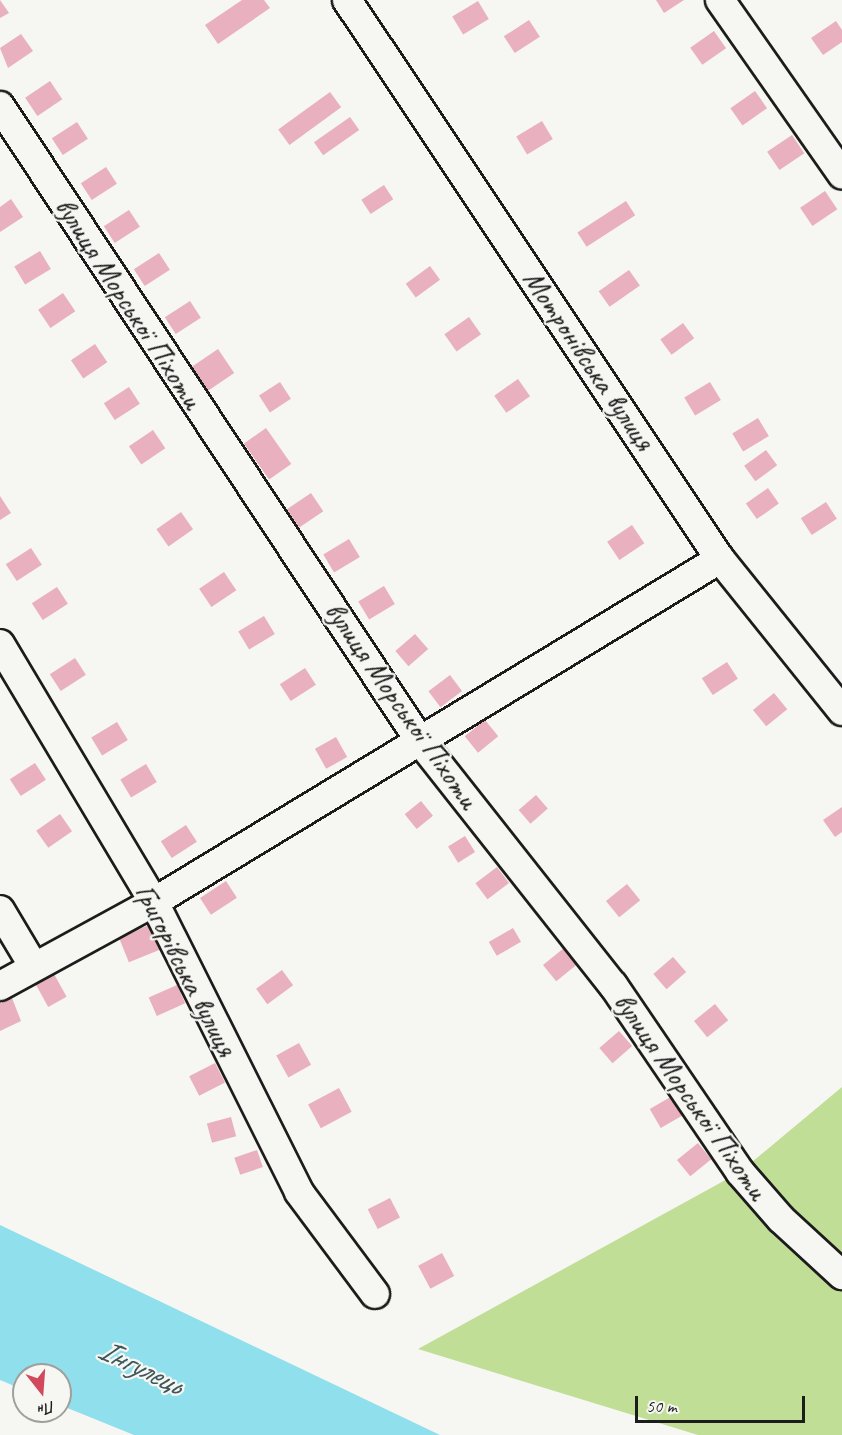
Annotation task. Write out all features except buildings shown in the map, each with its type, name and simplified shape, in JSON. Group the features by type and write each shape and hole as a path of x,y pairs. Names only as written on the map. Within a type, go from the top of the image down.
{"street":[{"name":"Мотронівська вулиця","path":"347,0 720,559 842,711"},
{"path":"720,0 842,174"},
{"name":"вулиця Морської Піхоти","path":"0,106 420,741 613,985 740,1172 781,1219 842,1275"},
{"path":"0,986 154,902 720,559"},
{"name":"Григорівська вулиця","path":"0,644 154,902 299,1192 375,1294"},
{"path":"0,910 34,967"}],"green space":[{"path":"842,1087 842,1435 698,1435 418,1349 740,1172"}],"water":[{"name":"Інгулець","path":"0,1225 440,1435 134,1435 72,1410 72,1363 12,1363 12,1385 0,1380"}]}
